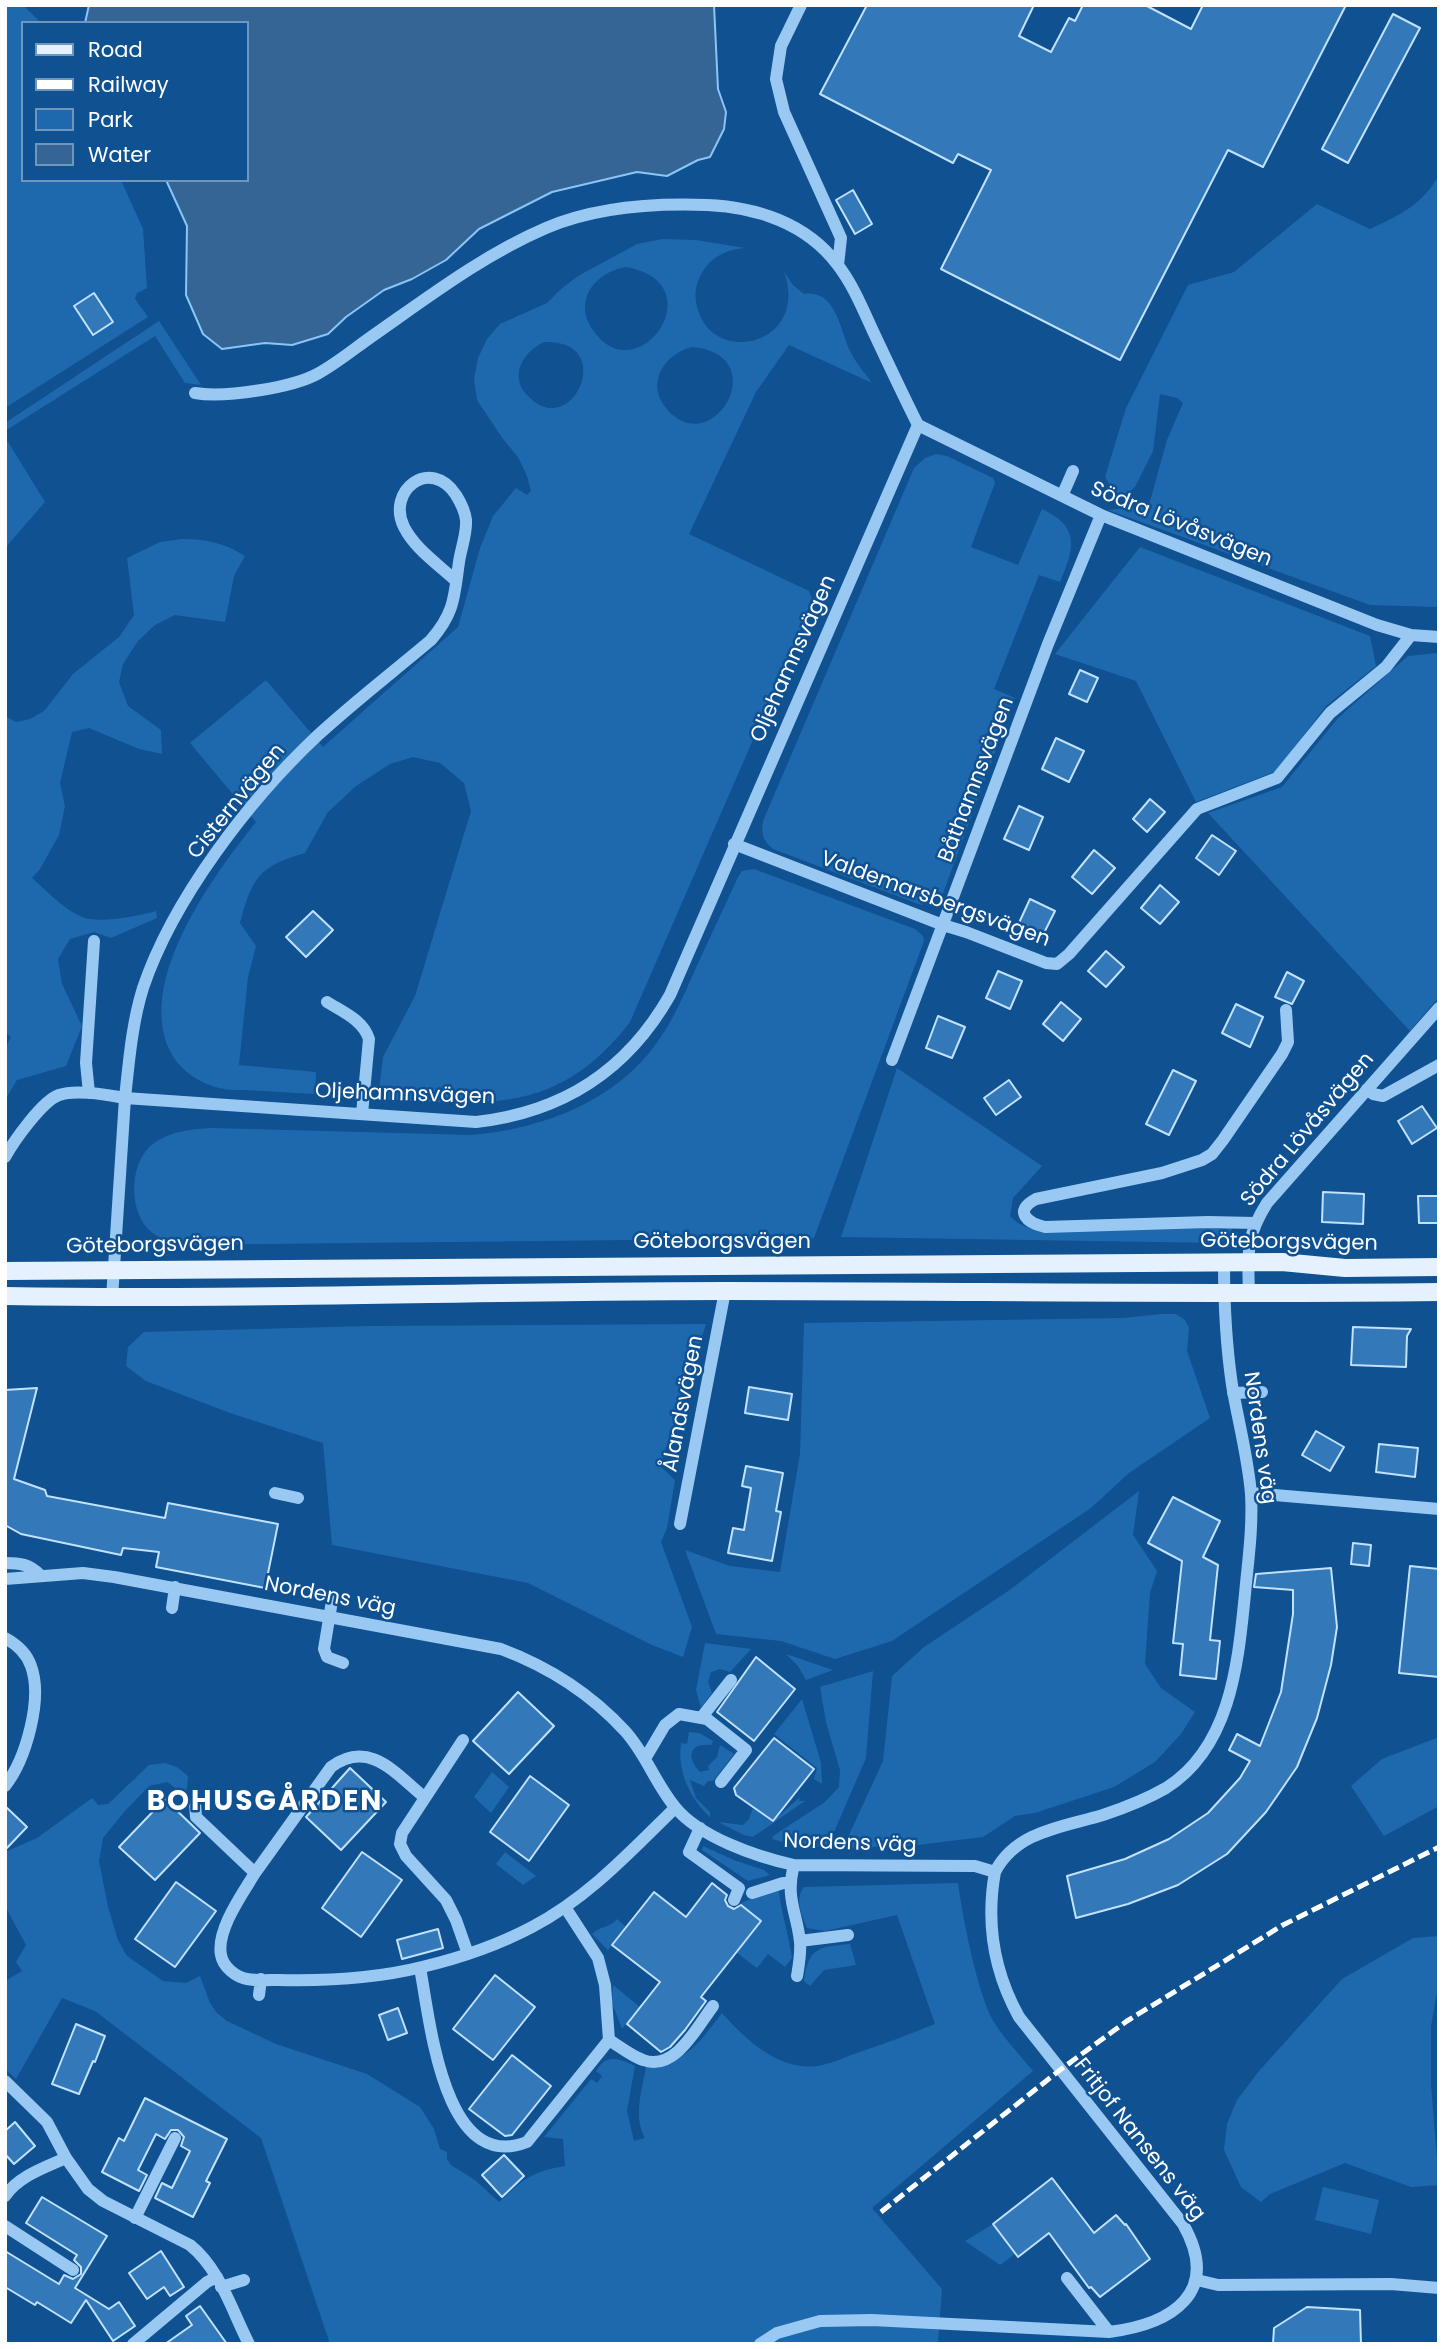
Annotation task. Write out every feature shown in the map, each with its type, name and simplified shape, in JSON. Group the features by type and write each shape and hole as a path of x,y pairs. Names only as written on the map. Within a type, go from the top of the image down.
{"main road":[{"name":"Göteborgsvägen","path":"5,1271 113,1268 1248,1262 1345,1268 1439,1267"},
{"path":"5,1296 112,1298 725,1291 1224,1294 1439,1292"}],"street":[{"path":"801,5 781,46 776,79 784,112 841,238 838,265"},
{"path":"195,393 211,396 244,392 276,387 317,374 450,282 511,245 547,228 599,213 677,204 739,208 761,213 802,231 821,246 838,265 859,301 918,425"},
{"name":"Södra Lövåsvägen","path":"918,425 1101,515 1344,612 1411,635 1439,637"},
{"name":"Oljehamnsvägen","path":"5,1157 35,1115 58,1095 89,1093 125,1098 476,1122 503,1119 549,1104 591,1084 608,1072 648,1031 670,995 918,425"},
{"path":"1062,496 1073,471"},
{"name":"Cisternvägen","path":"125,1098 132,1039 143,988 166,933 191,890 243,820 306,748 446,622 454,604 466,522 464,509 458,497 443,480 422,478 405,492 400,502 403,525 418,545 457,581"},
{"name":"Båthamnsvägen","path":"892,1060 1048,644 1101,515"},
{"name":"Valdemarsbergsvägen","path":"734,844 943,925 1046,963 1057,964 1069,954 1197,809 1277,778 1330,713 1386,667 1411,635"},
{"path":"89,1093 86,1063 94,941"},
{"path":"327,1002 360,1023 369,1039 362,1114"},
{"name":"Södra Lövåsvägen","path":"1249,1294 1248,1244 1255,1223 1267,1203 1439,1008"},
{"path":"1255,1223 1195,1222 1045,1227 1032,1224 1025,1218 1024,1210 1028,1203 1036,1199 1185,1167 1212,1154 1282,1054 1288,1042 1286,1010"},
{"path":"1367,1089 1373,1094 1383,1096 1439,1065"},
{"path":"112,1298 125,1098"},
{"name":"Nordens väg","path":"5,1579 82,1573 175,1587 501,1649 523,1657 578,1688 626,1732 646,1757 675,1808 701,1828 767,1860 793,1865 975,1866 995,1872 1010,1850 1028,1838 1106,1814 1160,1791 1184,1775 1205,1750 1225,1706 1238,1659 1251,1533 1251,1493 1226,1342 1224,1264"},
{"name":"Ålandsvägen","path":"680,1524 725,1291"},
{"path":"1233,1393 1262,1392"},
{"path":"275,1493 298,1498"},
{"path":"1251,1493 1439,1509"},
{"path":"5,1563 21,1563 32,1567 40,1575"},
{"path":"172,1608 175,1587"},
{"path":"332,1601 324,1649 327,1657 343,1663"},
{"path":"5,1638 37,1664 35,1698 22,1759 5,1786"},
{"path":"701,1718 731,1680"},
{"path":"664,1709 665,1725"},
{"path":"646,1757 665,1725 679,1714 707,1719 746,1750 721,1782"},
{"path":"463,1740 402,1833 400,1844 406,1856 446,1900 457,1920 468,1954"},
{"path":"424,1797 385,1764 370,1757 355,1755 343,1758 331,1767 255,1872 232,1911 220,1945 221,1956 227,1967 245,1979 345,1978 420,1968 468,1954 532,1927 565,1907 622,1861 675,1808"},
{"path":"195,1802 196,1817 255,1872"},
{"path":"701,1828 690,1852 739,1888 734,1900"},
{"path":"793,1865 791,1905 800,1941 797,1976"},
{"name":"Fritjof Nansens väg","path":"995,1872 991,1894 991,1920 996,1957 1006,1993 1019,2017 1183,2224 1194,2248 1197,2280"},
{"path":"752,1893 791,1883"},
{"path":"420,1968 442,2077 450,2102 468,2129 484,2141 506,2147 521,2144 532,2138 609,2040 605,1985 598,1958 587,1934 565,1907"},
{"path":"800,1941 848,1935"},
{"path":"259,1995 261,1979"},
{"path":"609,2040 642,2060 666,2060 676,2053 713,2006"},
{"path":"5,2081 47,2122 66,2158 88,2189 103,2201 190,2245 201,2254 219,2282 249,2344"},
{"path":"135,2218 175,2137"},
{"path":"5,2196 12,2186 26,2177 66,2158"},
{"path":"5,2226 73,2270"},
{"path":"1067,2278 1109,2332"},
{"path":"133,2344 207,2282 244,2280"},
{"path":"760,2344 777,2333 820,2321 872,2320 1109,2332 1136,2329 1173,2312 1189,2298 1197,2280 1218,2285 1391,2284 1439,2288"}],"green space":[{"path":"5,5 23,5 39,21 21,21 21,182 122,182 143,229 147,288 137,293 135,299 148,317 5,408"},
{"path":"1439,175 1438,607 1370,605 1108,510 1149,505 1167,440 1183,403 1177,398 1160,394 1153,451 1135,487 1119,500 1105,477 1126,408 1188,285 1234,272 1317,204 1370,229 1410,208 1426,193"},
{"path":"663,239 696,240 745,248 730,251 712,260 699,279 696,302 708,328 722,338 740,342 757,339 773,331 784,316 788,297 784,272 804,294 815,294 830,304 852,355 872,383 789,345 756,392 689,534 809,591 813,602 630,1022 603,1053 575,1075 546,1089 516,1098 485,1102 378,1099 383,1057 415,996 471,811 464,783 440,763 413,757 390,764 356,786 328,812 305,853 277,863 260,876 244,908 240,923 256,946 248,977 239,1065 316,1072 315,1094 225,1089 197,1079 184,1070 170,1051 162,1023 163,993 171,962 184,930 201,899 256,822 190,743 266,680 323,747 458,627 480,548 493,516 516,488 527,495 531,491 518,457 477,400 474,379 478,358 487,339 500,324 547,303 578,276 637,244","holes":["626,267 653,277 665,293 667,311 660,329 647,343 630,350 611,347 593,330 585,308 586,298 597,281","544,342 566,345 579,356 583,370 581,385 573,398 560,407 545,407 529,397 519,382 520,366 536,346","692,347 717,354 730,367 733,384 728,401 717,415 701,423 684,422 666,408 657,388 661,370 682,351"]},
{"path":"159,321 201,385 185,383 155,336 5,431 5,423"},
{"path":"5,437 45,502 6,547 5,544"},
{"path":"936,454 947,456 993,478 995,483 971,547 1018,565 1042,509 1055,516 1069,531 1071,549 1060,582 1039,575 994,689 1015,698 942,896 921,905 773,849 765,840 762,826 914,468 925,458"},
{"path":"182,539 215,543 245,556 234,576 225,622 175,615 155,625 138,641 123,664 119,682 128,706 161,730 162,754 139,749 89,728 72,732 60,783 65,806 59,835 32,878 63,906 85,918 110,919 156,911 157,918 111,938 94,932 70,939 58,959 62,984 82,1026 66,1066 17,1080 5,1100 5,1048 11,1037 5,1032 5,716 16,722 30,719 44,711 73,674 119,637 134,615 127,558 160,542"},
{"path":"1140,547 1370,636 1376,666 1326,706 1277,771 1196,802 1136,681 1055,654"},
{"path":"1439,655 1439,997 1410,1031 1208,813 1282,787 1338,718 1408,656"},
{"path":"754,869 915,929 923,936 924,941 814,1238 175,1245 153,1233 141,1219 134,1184 140,1160 154,1143 175,1133 212,1128 472,1135 525,1126 576,1108 600,1096 641,1062 664,1033 738,877 742,871"},
{"path":"897,1068 1042,1166 1013,1198 1010,1216 1023,1225 1049,1231 1233,1226 1230,1236 1220,1243 841,1237"},
{"path":"1176,1314 1185,1320 1189,1328 1187,1351 1210,1418 1129,1473 1091,1508 892,1641 835,1659 781,1641 716,1634 685,1550 730,1566 780,1572 800,1454 804,1323 1123,1318"},
{"path":"706,1324 660,1466 675,1480 667,1528 661,1542 692,1627 683,1657 652,1645 528,1583 332,1545 323,1443 230,1413 146,1381 126,1366 128,1347 144,1332 369,1326"},
{"path":"1139,1491 1133,1535 1157,1571 1150,1593 1145,1664 1161,1688 1195,1712 1181,1734 1155,1762 1114,1787 1035,1813 1015,1816 983,1837 910,1846 843,1848 883,1761 892,1676 924,1647 1011,1589"},
{"path":"705,1643 751,1649 730,1672 720,1669 711,1672 708,1682 712,1693 701,1708 696,1690"},
{"path":"786,1654 833,1670 806,1680 798,1666"},
{"path":"873,1671 866,1758 825,1847 797,1846 772,1839 825,1802 839,1787 840,1770 826,1722 820,1687"},
{"path":"802,1699 821,1763 822,1784 814,1779 817,1768 774,1734"},
{"path":"689,1732 699,1733 713,1741 711,1745 698,1746 692,1752 693,1761 700,1772 709,1770 708,1766 717,1757 720,1745 734,1754 713,1781 708,1781 704,1786 690,1780 696,1798 710,1812 710,1817 696,1802 683,1774 681,1743 687,1744"},
{"path":"1439,1737 1439,1806 1384,1836 1351,1786 1382,1759"},
{"path":"165,1763 177,1767 188,1776 184,1794 167,1782 149,1786 103,1838 99,1861 108,1907 118,1940 127,1956 163,1981 186,1983 200,1976 210,2003 227,2021 276,2044 367,2074 420,2107 434,2129 440,2149 447,2152 451,2165 475,2180 499,2202 528,2178 565,2166 563,2139 544,2137 591,2079 597,2083 602,2076 596,2071 609,2059 618,2059 635,2066 627,2111 634,2141 645,2138 639,2112 646,2067 659,2066 681,2057 698,2042 722,2013 764,2052 790,2064 804,2066 832,2062 935,2024 897,1915 825,1931 807,1928 800,1907 800,1897 804,1887 958,1883 966,1932 990,2015 1033,2071 872,2208 942,2289 938,2342 946,2344 330,2344 261,2138 95,2011 62,1998 16,2079 5,2069 5,1981 22,1971 16,1962 26,1945 5,1906 5,1852 37,1838 92,1798 98,1805 108,1804 149,1765"},
{"path":"492,1772 509,1787 491,1813 474,1797"},
{"path":"800,1797 799,1801 805,1801 753,1837 718,1822 743,1825 749,1819 753,1808 772,1822"},
{"path":"703,1846 764,1870 770,1875 748,1881 702,1850"},
{"path":"505,1852 536,1876 523,1885 496,1864"},
{"path":"779,1890 792,1958 785,1967 768,1954 757,1968 736,1952 761,1921 739,1904 766,1892"},
{"path":"617,1919 626,1927 608,1950 592,1934"},
{"path":"1439,1936 1439,1981 1431,2026 1431,2085 1439,2185 1411,2187 1345,2163 1270,2194 1261,2202 1241,2187 1224,2150 1227,2124 1237,2100 1259,2071 1342,1979 1413,1938"},
{"path":"850,1944 856,1965 824,1970 810,1986 804,1981 812,1955 823,1948"},
{"path":"613,1985 640,2007 622,2029 612,2003"},
{"path":"1323,2187 1379,2200 1371,2234 1315,2220"},
{"path":"993,2224 1015,2254 1000,2265 965,2241"}],"water":[{"path":"89,5 714,5 718,89 726,112 724,129 710,157 698,160 667,176 637,172 552,192 479,229 446,260 412,279 384,290 346,317 328,334 292,345 265,343 222,349 203,334 186,295 187,226 167,182 248,182 248,21 85,21"}],"building":[{"path":"867,5 1034,5 1019,36 1051,52 1069,18 1075,21 1083,5 1145,5 1191,29 1203,5 1346,5 1263,167 1228,150 1120,360 941,269 991,170 958,154 953,163 820,94"},
{"path":"1393,14 1420,28 1348,163 1322,149"},
{"path":"853,190 872,224 855,234 836,200"},
{"path":"94,293 113,322 93,335 74,306"},
{"path":"1080,670 1098,678 1087,702 1069,694"},
{"path":"1056,738 1084,751 1069,782 1042,769"},
{"path":"1150,799 1165,812 1147,832 1133,819"},
{"path":"1019,806 1043,817 1029,850 1004,839"},
{"path":"1212,835 1236,851 1219,875 1196,858"},
{"path":"1094,850 1115,868 1092,894 1072,877"},
{"path":"1160,885 1179,902 1160,924 1141,908"},
{"path":"1030,899 1055,911 1042,937 1018,925"},
{"path":"313,911 333,930 306,957 286,937"},
{"path":"1106,951 1124,967 1106,987 1088,971"},
{"path":"998,971 1022,981 1010,1009 986,998"},
{"path":"1287,972 1304,981 1292,1004 1275,997"},
{"path":"1061,1002 1081,1019 1063,1041 1043,1024"},
{"path":"1236,1004 1263,1017 1250,1047 1222,1033"},
{"path":"938,1016 965,1027 952,1058 926,1048"},
{"path":"1173,1070 1196,1081 1169,1135 1146,1124"},
{"path":"1009,1080 1021,1097 996,1115 984,1098"},
{"path":"1422,1106 1437,1128 1412,1144 1398,1121"},
{"path":"1323,1192 1364,1194 1363,1224 1322,1222"},
{"path":"1418,1196 1439,1196 1439,1223 1419,1223"},
{"path":"1353,1327 1411,1329 1407,1336 1406,1367 1351,1365"},
{"path":"749,1387 792,1394 788,1420 745,1413"},
{"path":"37,1388 14,1479 45,1490 47,1496 165,1518 168,1503 278,1524 265,1588 156,1567 159,1552 123,1548 121,1555 21,1534 5,1525 5,1390"},
{"path":"1316,1431 1344,1447 1330,1471 1302,1455"},
{"path":"1379,1444 1418,1448 1415,1477 1376,1472"},
{"path":"746,1466 783,1473 776,1511 781,1512 772,1561 728,1553 733,1528 744,1530 751,1488 742,1486"},
{"path":"1173,1497 1220,1521 1203,1557 1218,1565 1210,1640 1220,1641 1216,1679 1180,1675 1183,1644 1173,1643 1182,1561 1148,1543"},
{"path":"1353,1543 1371,1545 1369,1566 1351,1564"},
{"path":"1410,1566 1439,1569 1439,1677 1399,1673"},
{"path":"1331,1568 1337,1627 1331,1665 1317,1718 1297,1767 1266,1812 1227,1854 1178,1885 1128,1904 1076,1918 1067,1876 1125,1859 1169,1839 1208,1813 1240,1778 1250,1761 1229,1750 1237,1734 1260,1746 1281,1692 1293,1614 1293,1590 1254,1587 1256,1574"},
{"path":"756,1657 795,1689 754,1741 717,1712"},
{"path":"518,1692 554,1726 509,1774 473,1741"},
{"path":"774,1738 814,1769 773,1821 736,1795 734,1788"},
{"path":"350,1768 386,1802 341,1850 306,1817"},
{"path":"530,1776 569,1805 529,1861 490,1832"},
{"path":"165,1799 200,1833 155,1880 119,1847"},
{"path":"5,1806 27,1827 5,1850"},
{"path":"362,1852 402,1880 361,1937 322,1908"},
{"path":"176,1882 216,1911 175,1967 135,1939"},
{"path":"712,1883 727,1895 725,1900 728,1906 734,1909 741,1905 761,1921 701,1997 706,2001 685,2030 670,2047 661,2052 627,2024 660,1982 612,1945 654,1892 686,1917"},
{"path":"438,1929 443,1948 402,1959 397,1940"},
{"path":"495,1975 535,2007 493,2060 453,2029"},
{"path":"398,2008 407,2033 388,2040 379,2015"},
{"path":"76,2024 105,2036 79,2094 52,2084"},
{"path":"512,2055 551,2086 512,2135 505,2136 469,2109"},
{"path":"145,2098 227,2139 206,2181 210,2183 193,2217 155,2198 162,2183 172,2188 190,2151 181,2146 184,2137 178,2130 171,2130 165,2139 156,2134 138,2170 147,2175 139,2191 102,2172 119,2138 124,2141"},
{"path":"15,2122 35,2146 14,2164 5,2154 5,2131"},
{"path":"504,2155 524,2176 502,2197 482,2175"},
{"path":"1052,2178 1094,2233 1116,2215 1126,2224 1150,2259 1100,2297 1089,2288 1049,2233 1018,2257 993,2224"},
{"path":"42,2197 107,2236 75,2288 109,2309 119,2302 135,2326 113,2341 86,2300 71,2323 37,2302 35,2305 5,2287 5,2251 59,2284 64,2275 73,2279 81,2274 81,2267 74,2260 77,2255 26,2223"},
{"path":"161,2251 184,2287 170,2296 164,2287 147,2299 129,2273"},
{"path":"200,2306 227,2344 165,2344 192,2325 186,2316"},
{"path":"1307,2307 1360,2310 1361,2344 1273,2344 1274,2328"}],"railway":[{"path":"881,2212 1060,2070 1127,2021 1283,1925 1439,1847"}],"district":[{"name":"BOHUSGÅRDEN","path":"265,1803"}]}
